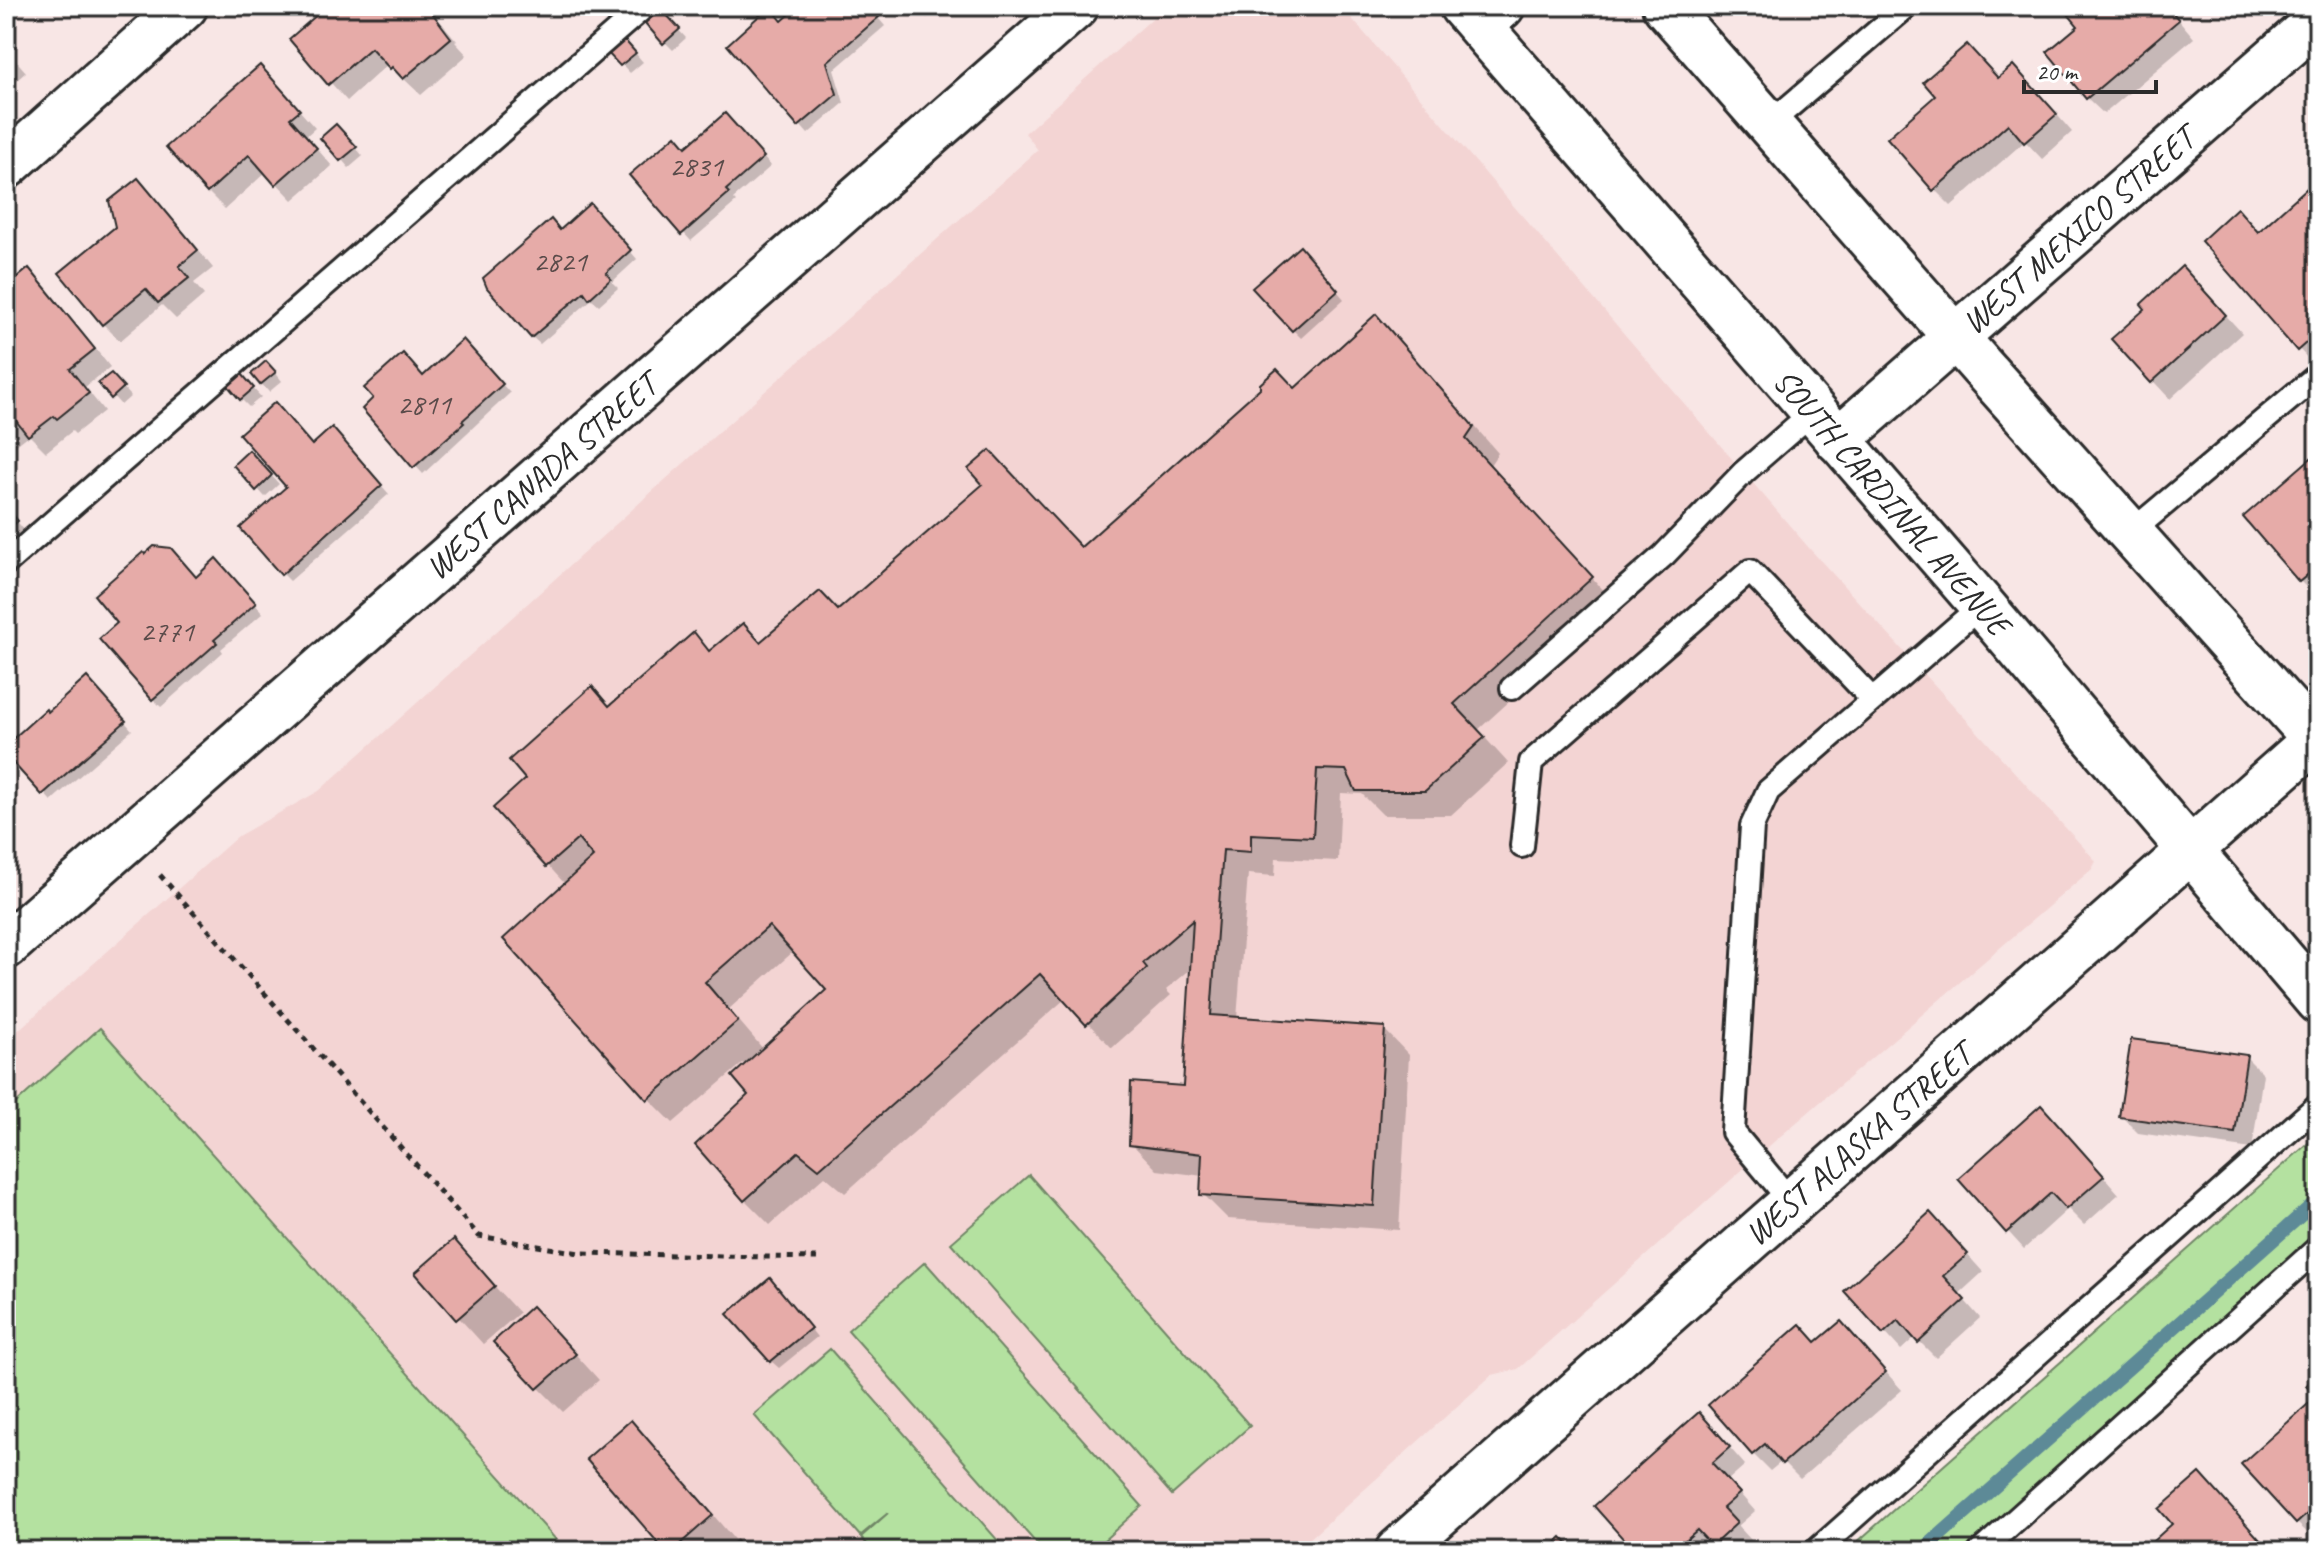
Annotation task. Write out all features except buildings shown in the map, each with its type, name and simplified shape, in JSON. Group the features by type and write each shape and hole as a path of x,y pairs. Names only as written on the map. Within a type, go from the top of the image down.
{"street":[{"path":"6,166 185,6"},
{"name":"WEST CANADA STREET","path":"6,946 1076,6"},
{"path":"1665,6 1956,337 2317,739"},
{"name":"SOUTH CARDINAL AVENUE","path":"1481,12 1826,426 2318,1001"},
{"name":"WEST MEXICO STREET","path":"1826,426 1956,337 2318,20"},
{"name":"WEST ALASKA STREET","path":"1398,1551 2317,739"}],"lane":[{"path":"6,563 645,6"},
{"path":"1769,124 1907,6"},
{"path":"2131,532 2318,375"},
{"path":"1512,688 1664,555 1744,472 1826,426"},
{"path":"1522,846 1531,762 1750,571 1872,699"},
{"path":"1792,1203 1733,1132 1752,826 1768,791 1982,605"},
{"path":"1816,1551 2318,1105"},
{"path":"1981,1551 2318,1248"}],"path":[{"path":"160,875 479,1236 579,1253 817,1258"}],"shaded area":[{"path":"1166,6 1341,6 1809,548 2096,861 2092,869 1776,1140 1518,1369 1492,1375 1296,1551 6,1551 6,1041 238,836 319,791 1038,150 1025,133"}],"green space":[{"path":"100,1028 566,1551 6,1551 6,1112"},
{"path":"2314,1138 2318,1142 2318,1239 1962,1551 1847,1551"},
{"path":"1029,1175 1250,1426 1172,1495 951,1243"},
{"path":"925,1262 1142,1506 1092,1551 1043,1551 848,1330"},
{"path":"830,1349 1007,1551 873,1551 861,1537 888,1513 860,1536 754,1415"}],"waterway":[{"path":"1922,1551 2318,1200"}]}
